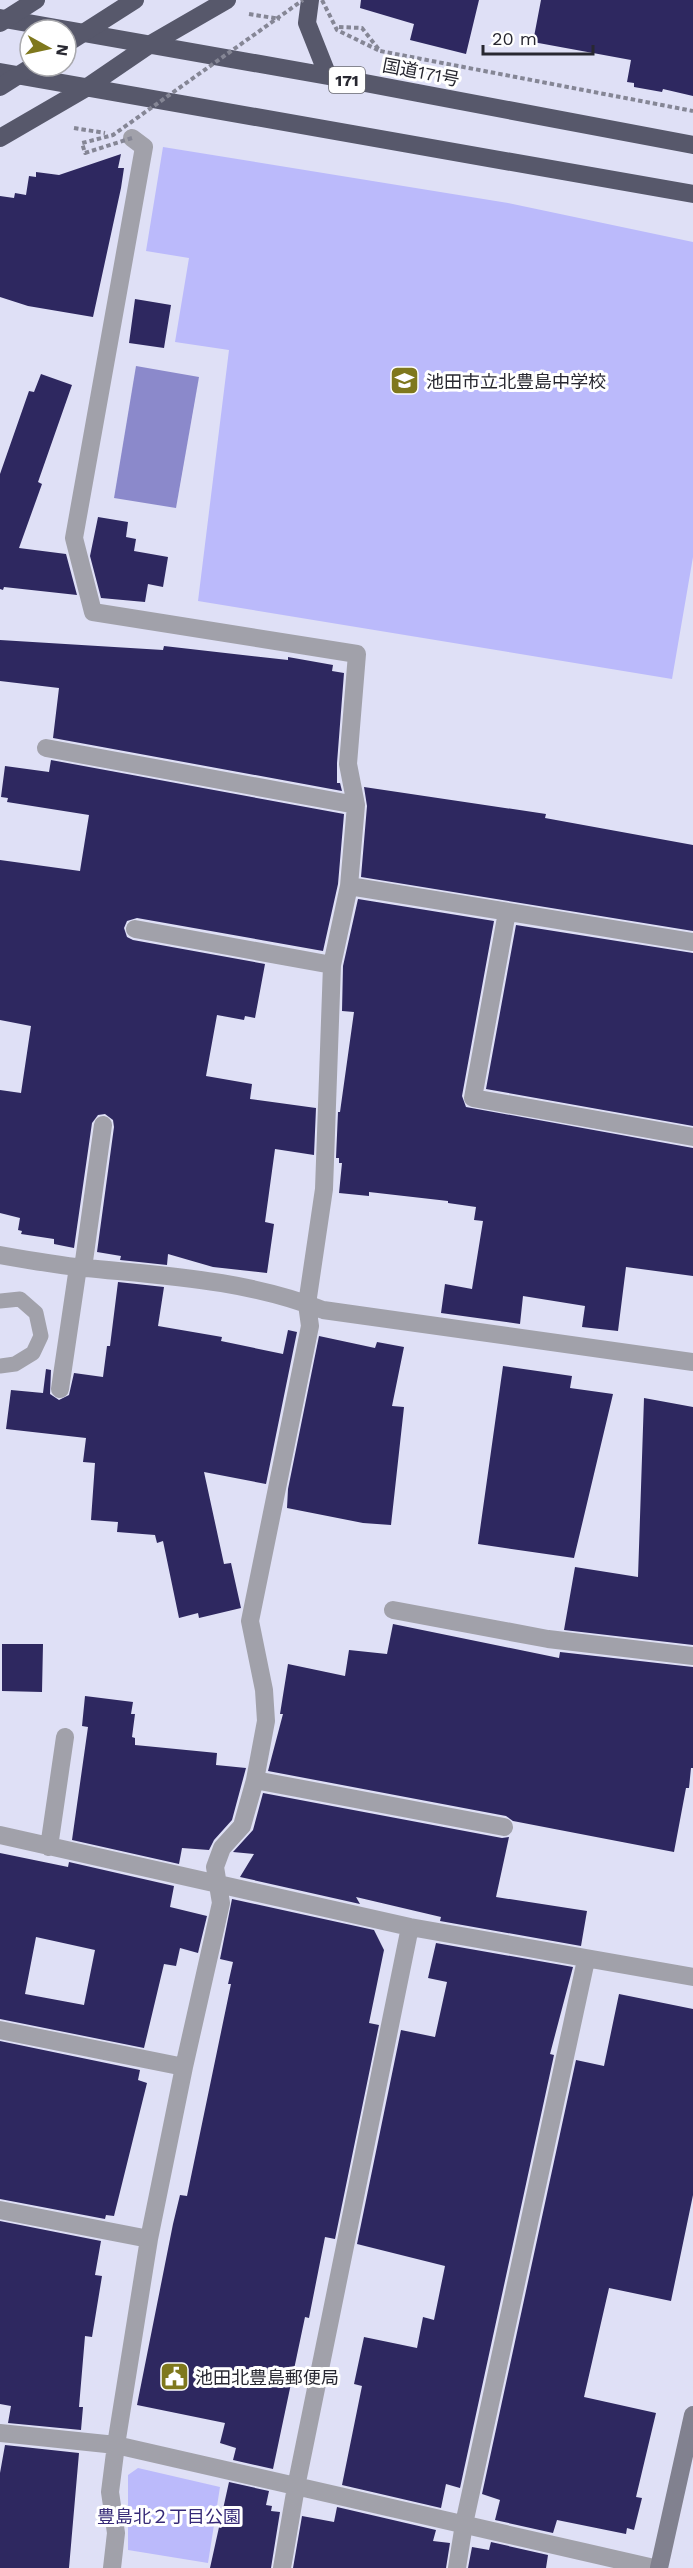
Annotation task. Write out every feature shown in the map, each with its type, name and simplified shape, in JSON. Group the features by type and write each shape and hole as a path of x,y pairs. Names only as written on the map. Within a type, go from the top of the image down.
{"highway":[{"path":"0,23 36,0"},
{"path":"78,37 135,0"},
{"path":"0,138 86,88 148,45 227,0"},
{"path":"310,0 307,23 328,76"},
{"name":"国道171号","path":"0,18 328,76 693,145"},
{"path":"0,72 693,195"},
{"path":"0,87 18,76"},
{"path":"0,147 36,118"}],"street":[{"path":"112,2568 116,2534 110,2492 116,2445 149,2239 221,1902 215,1867 222,1848 242,1826 255,1780 266,1721 264,1689 250,1621 310,1326 307,1304 324,1190 333,964 349,886 356,805 348,764 357,654 93,612 74,538 144,147 132,138"},
{"path":"46,748 356,805"},
{"path":"349,886 693,942"},
{"path":"507,912 473,1098 693,1137"},
{"path":"135,929 333,964"},
{"path":"60,1389 104,1125"},
{"path":"0,1255 80,1267 186,1276 287,1297 323,1310 693,1362"},
{"path":"393,1610 548,1639 693,1656"},
{"path":"50,1847 65,1737"},
{"path":"255,1780 504,1827"},
{"path":"0,1836 410,1927 586,1960 693,1977"},
{"path":"282,2568 296,2487 410,1927"},
{"path":"457,2568 464,2524 586,1960"},
{"path":"0,2030 184,2067"},
{"path":"0,2210 149,2239"},
{"path":"0,2433 116,2445 656,2568 693,2415"}],"lane":[{"path":"0,1301 20,1299 36,1313 41,1336 33,1353 15,1364 0,1366"}],"path":[{"path":"132,138 85,153 82,142 113,135 303,0"},
{"path":"322,0 337,30 381,51 693,111"},
{"path":"249,14 290,21"},
{"path":"327,27 362,28 381,51"}],"green space":[{"name":"池田市立北豊島中学校","path":"163,147 508,203 693,242 693,557 672,679 198,601 229,350 175,342 189,258 146,251"},
{"name":"豊島北２丁目公園","path":"138,2468 220,2487 208,2563 128,2550 128,2475"}],"shaded area":[{"path":"136,366 199,377 176,508 114,498"}],"building":[{"path":"361,0 479,0 466,54 410,40 414,24 360,8"},
{"path":"541,0 693,0 693,96 663,89 662,92 634,87 634,83 627,82 631,60 533,42"},
{"path":"121,154 118,168 124,168 121,188 93,317 28,306 0,297 0,196 14,198 15,193 26,195 29,176 36,177 36,172 59,175"},
{"path":"135,299 171,305 164,348 129,343"},
{"path":"41,374 72,385 38,482 42,484 19,548 66,554 77,595 4,587 3,590 0,589 0,474 29,391 34,392"},
{"path":"98,517 128,522 126,537 136,539 134,551 168,557 163,587 148,584 145,602 101,598 90,556"},
{"path":"0,640 163,650 164,646 288,660 288,657 333,665 332,671 344,673 337,763 337,783 340,783 342,791 53,738 59,688 0,681"},
{"path":"51,760 344,814 338,884 323,951 137,918 127,921 124,928 127,937 133,940 265,964 255,1018 245,1016 244,1020 217,1015 206,1076 252,1084 250,1099 316,1108 314,1155 275,1149 265,1222 274,1224 267,1273 213,1267 168,1254 167,1265 120,1260 121,1256 97,1252 114,1127 113,1120 105,1114 98,1115 92,1123 74,1248 54,1244 54,1239 21,1234 22,1231 18,1230 20,1218 0,1213 0,1090 21,1093 31,1026 0,1020 0,860 80,871 89,815 7,802 8,798 1,797 5,766 49,772"},
{"path":"364,787 546,814 545,818 693,845 693,931 361,877 367,806"},
{"path":"358,899 494,921 462,1096 466,1107 693,1148 693,1276 626,1267 618,1331 582,1327 585,1306 523,1296 520,1324 441,1313 445,1284 472,1289 483,1221 474,1220 476,1207 448,1203 448,1201 369,1192 369,1196 339,1193 342,1163 339,1163 339,1158 336,1158 338,1112 340,1112 354,1012 342,1011 343,966"},
{"path":"516,925 693,953 693,1126 486,1089"},
{"path":"118,1282 164,1287 158,1326 222,1337 221,1341 283,1354 288,1330 297,1332 266,1484 204,1472 224,1564 231,1563 241,1608 199,1618 198,1613 179,1618 163,1541 157,1543 155,1535 117,1532 118,1522 91,1520 95,1463 83,1462 86,1438 6,1429 11,1390 43,1393 46,1369 51,1370 50,1394 59,1400 69,1395 74,1373 103,1377 107,1346 110,1346"},
{"path":"319,1336 375,1348 377,1342 404,1347 392,1406 404,1407 391,1525 363,1523 287,1508 288,1489"},
{"path":"503,1366 572,1376 570,1388 613,1394 574,1558 478,1544"},
{"path":"644,1398 693,1407 693,1645 564,1630 575,1567 638,1577"},
{"path":"393,1624 559,1658 560,1652 693,1667 693,1768 691,1768 689,1788 686,1788 674,1852 513,1821 506,1816 268,1771 283,1714 280,1714 288,1664 345,1676 349,1650 387,1654"},
{"path":"2,1644 43,1644 42,1692 2,1691"},
{"path":"85,1696 133,1702 131,1714 135,1714 132,1737 135,1738 135,1745 217,1753 216,1765 246,1768 232,1820 214,1840 209,1850 182,1848 179,1864 72,1840 88,1727 82,1726"},
{"path":"263,1793 502,1838 509,1837 496,1897 587,1911 581,1946 440,1921 441,1917 356,1897 360,1904 240,1877 254,1854 233,1852 253,1830"},
{"path":"0,1853 68,1867 69,1862 174,1886 170,1907 207,1916 198,1953 180,1948 176,1966 164,1964 144,2048 0,2019","holes":["36,1937 95,1950 84,2005 25,1994"]},
{"path":"232,1899 374,1930 384,1950 369,2023 379,2025 335,2239 325,2237 309,2318 305,2317 273,2469 233,2460 236,2448 220,2443 225,2423 137,2405 173,2224 180,2195 187,2196 231,1984 228,1984 233,1962 220,1959"},
{"path":"436,1943 573,1967 550,2054 554,2055 460,2488 446,2484 441,2508 342,2485 362,2386 354,2384 364,2337 417,2348 423,2317 434,2320 445,2266 357,2244 401,2030 435,2037 447,1982 428,1978"},
{"path":"619,1994 693,2009 693,2195 671,2301 609,2288 584,2397 656,2413 636,2497 642,2498 634,2530 627,2528 626,2534 557,2520 553,2533 495,2520 500,2500 482,2494 576,2060 604,2066"},
{"path":"0,2041 140,2070 138,2080 147,2083 114,2216 106,2215 105,2219 0,2199"},
{"path":"0,2221 101,2241 95,2275 102,2276 92,2337 85,2336 79,2407 83,2407 81,2430 8,2423 11,2406 0,2404"},
{"path":"5,2445 79,2453 69,2568 0,2568 0,2473"},
{"path":"229,2482 269,2491 266,2505 272,2506 271,2511 280,2512 271,2568 210,2568"},
{"path":"337,2507 436,2530 433,2541 450,2543 446,2568 293,2568 302,2516 334,2522"},
{"path":"491,2542 548,2555 546,2568 468,2568 472,2547 489,2550"}],"place":[{"name":"池田市立北豊島中学校","path":"405,381"},
{"name":"池田北豊島郵便局","path":"174,2377"}]}
